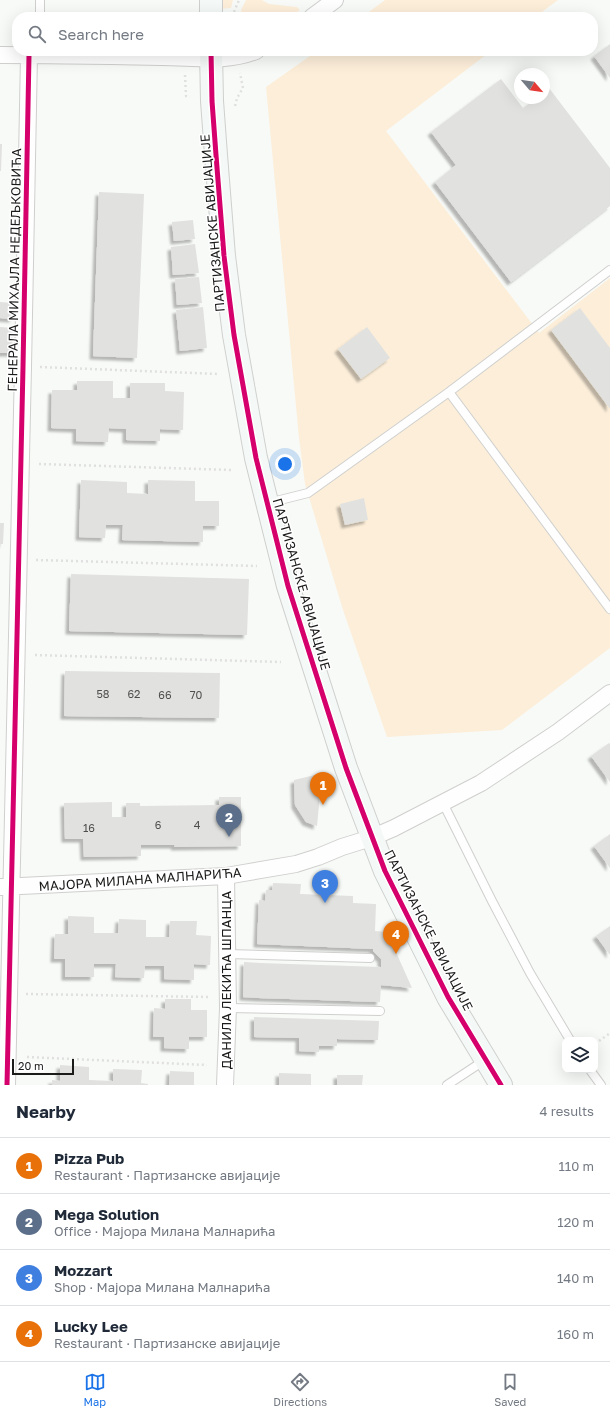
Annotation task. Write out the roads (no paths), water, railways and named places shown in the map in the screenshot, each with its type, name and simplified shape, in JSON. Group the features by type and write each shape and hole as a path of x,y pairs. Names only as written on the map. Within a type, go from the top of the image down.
{"street":[{"path":"211,0 219,12"},
{"path":"319,12 335,0"},
{"path":"0,55 12,55"},
{"name":"ГЕНЕРАЛА МИХАЈЛА НЕДЕЉКОВИЋА","path":"7,1085 8,994 6,887 16,655 23,366 37,56"},
{"path":"124,56 190,56"},
{"name":"ПАРТИЗАНСКЕ АВИЈАЦИЈЕ","path":"211,56 212,101 228,297 256,458 283,566 346,768 384,871 448,997 501,1085"},
{"path":"224,56 241,56"},
{"name":"МАЈОРА МИЛАНА МАЛНАРИЋА","path":"6,887 226,876 296,864 371,838 481,783 558,732 610,692"},
{"name":"ДАНИЛА ЛЕКИЋА ШПАНЦА","path":"225,1085 228,1003 226,876"}],"lane":[{"path":"40,0 40,12"},
{"path":"267,503 308,493 449,392 610,270"},
{"path":"449,392 610,609"},
{"path":"443,803 530,974 568,1037"},
{"path":"228,954 370,958"},
{"path":"228,1003 380,1011"},
{"path":"447,1085 485,1060"},
{"path":"592,1073 601,1085"}],"place":[{"name":"Pizza Pub","path":"323,805"},
{"name":"Mega Solution","path":"229,837"},
{"name":"Mozzart","path":"325,903"},
{"name":"Lucky Lee","path":"396,954"}]}
